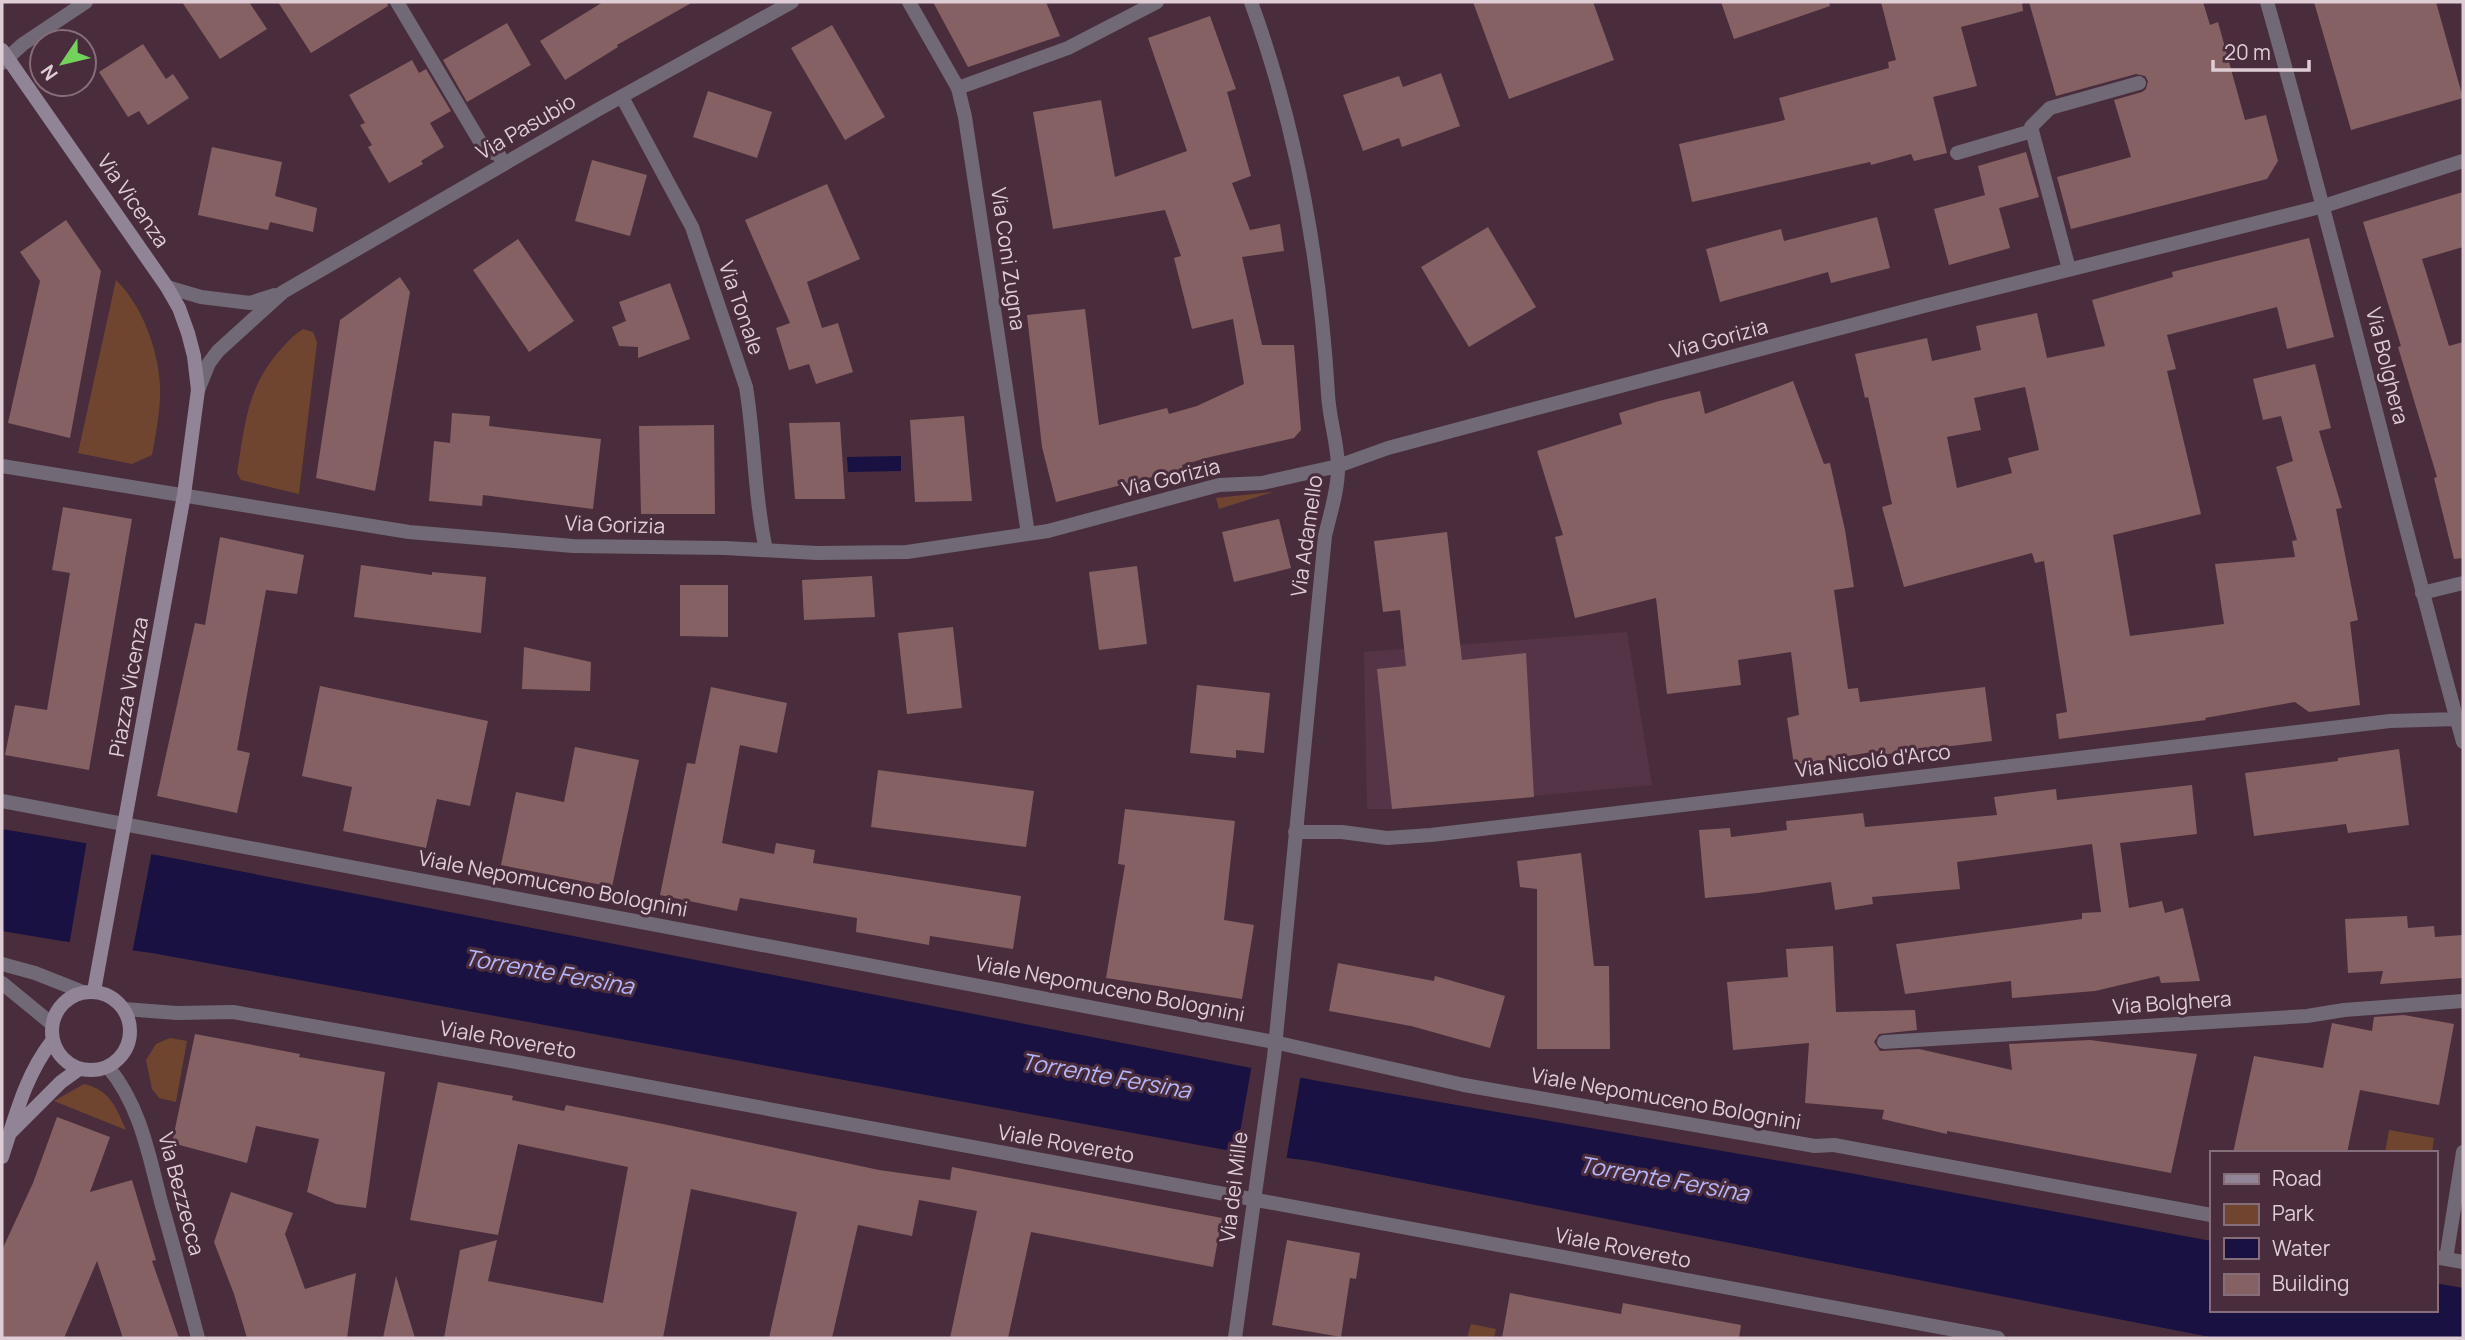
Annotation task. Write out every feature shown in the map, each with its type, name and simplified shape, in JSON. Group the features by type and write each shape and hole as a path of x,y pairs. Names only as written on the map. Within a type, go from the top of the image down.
{"main road":[{"name":"Via Vicenza","path":"4,57 167,287 179,308 188,333 198,390"},
{"name":"Piazza Vicenza","path":"88,991 100,954 121,843 184,495 198,390"},
{"path":"88,991 110,996 124,1009 130,1031 128,1044 121,1056 108,1066 98,1070 79,1069 60,1057 52,1041 52,1024 60,1006 70,997 88,991"},
{"path":"2,1157 22,1091 52,1041"},
{"path":"10,1133 61,1082 79,1069"}],"street":[{"path":"4,57 86,2"},
{"path":"397,2 485,150 499,155 504,164"},
{"name":"Via Pasubio","path":"167,287 201,296 250,303 283,292 792,2"},
{"name":"Via Coni Zugna","path":"909,2 958,88 965,117 1028,534"},
{"path":"958,88 1068,48 1157,2"},
{"name":"Via Adamello","path":"1251,2 1276,79 1310,222 1320,288 1328,405 1338,466 1325,536 1274,1049"},
{"name":"Via Bolghera","path":"2267,2 2324,206 2422,593 2463,742"},
{"path":"2069,269 2031,128 2050,108 2139,83"},
{"name":"Via Tonale","path":"622,97 692,227 746,387 758,516 766,550"},
{"path":"1957,153 2032,131"},
{"name":"Via Gorizia","path":"2,466 409,532 573,545 817,553 907,552 1028,534 1219,485 1262,483 1338,466 1388,448 1513,414 2069,269 2324,206 2463,161"},
{"name":"Via Pasubio","path":"198,390 209,363 218,351 283,292"},
{"path":"2422,593 2463,583"},
{"name":"Via Nicoló d'Arco","path":"1295,832 1342,832 1387,838 1431,835 2377,722 2457,719"},
{"name":"Viale Nepomuceno Bolognini","path":"2,801 1464,1085 1815,1146 1835,1145 2210,1215"},
{"path":"2,964 88,991"},
{"path":"2,983 52,1024"},
{"name":"Via Bolghera","path":"1884,1042 2307,1016 2344,1010 2463,1001"},
{"name":"Viale Rovereto","path":"124,1009 177,1013 233,1012 511,1061 1998,1338"},
{"name":"Via dei Mille","path":"1234,1338 1274,1049"},
{"name":"Via Bezzecca","path":"108,1066 133,1105 145,1140 198,1338"},
{"path":"2463,1152 2441,1258 2463,1262"}],"shaded area":[{"path":"1627,632 1652,785 1367,809 1364,652"}],"green space":[{"path":"116,280 141,315 159,371 159,411 152,455 132,464 78,453"},
{"path":"303,329 313,332 317,342 299,494 241,480 237,473 246,422 255,391 271,361"},
{"path":"1273,492 1219,509 1216,498"},
{"path":"170,1038 187,1041 176,1102 159,1098 152,1089 146,1060 156,1044"},
{"path":"84,1084 106,1095 126,1130 54,1101"},
{"path":"2389,1130 2434,1138 2432,1151 2385,1151"},
{"path":"1471,1324 1496,1329 1494,1338 1467,1338"}],"water":[{"path":"901,456 901,471 848,472 847,457"},
{"name":"Torrente Fersina","path":"2,829 162,856 1318,1081 1850,1173 2210,1241 2210,1312 2437,1312 2437,1283 2463,1288 2463,1338 2217,1338 1311,1161 1226,1150 152,953 2,931"}],"pier":[{"path":"87,840 152,851 132,954 69,946"},
{"path":"1252,1064 1301,1074 1286,1161 1236,1155"}],"building":[{"path":"182,2 249,2 267,29 220,59"},
{"path":"278,2 387,2 388,6 311,53"},
{"path":"603,2 693,2 617,45 618,47 565,80 540,41"},
{"path":"933,2 1046,2 1060,36 968,67"},
{"path":"1473,2 1593,2 1614,60 1509,99"},
{"path":"1721,2 1829,2 1830,6 1734,39"},
{"path":"1881,2 2022,2 2023,11 1961,27 1977,86 1933,97 1947,153 1914,161 1911,154 1871,165 1870,162 1692,202 1679,144 1785,120 1779,98 1889,68 1888,62 1896,60"},
{"path":"2029,2 2203,2 2210,25 2218,22 2245,120 2266,115 2278,161 2267,179 2071,229 2057,177 2131,157 2114,100 2142,92 2148,81 2145,76 2136,74 2056,96"},
{"path":"2314,2 2436,2 2463,98 2351,130"},
{"path":"1210,16 1236,89 1227,92 1251,176 1232,183 1250,230 1280,224 1284,251 1242,257 1262,345 1294,345 1301,430 1294,438 1210,457 1182,465 1183,469 1056,502 1042,447 1027,315 1085,309 1099,425 1167,408 1169,414 1197,406 1244,384 1233,319 1192,329 1174,258 1181,256 1165,210 1053,229 1033,112 1101,100 1115,177 1187,151 1148,38"},
{"path":"507,23 531,65 467,102 443,60"},
{"path":"832,25 885,117 845,140 791,48"},
{"path":"143,44 166,79 173,74 189,98 148,125 139,111 128,117 99,72"},
{"path":"412,60 419,73 426,69 451,111 430,123 444,147 421,161 423,164 389,183 368,147 372,145 360,125 365,123 349,95"},
{"path":"1441,73 1460,126 1402,147 1399,138 1363,151 1343,95 1399,76 1403,87"},
{"path":"708,91 772,112 757,158 693,137"},
{"path":"212,147 282,162 275,196 317,208 313,232 270,222 268,230 198,215"},
{"path":"2026,152 2039,197 1999,208 2010,248 1949,265 1934,209 1985,195 1978,166"},
{"path":"592,160 647,175 630,236 575,221"},
{"path":"827,184 860,259 807,282 822,328 838,323 853,372 816,384 809,364 789,370 776,328 790,323 745,220"},
{"path":"2463,192 2463,247 2422,259 2449,346 2463,342 2463,558 2454,559 2434,478 2437,477 2363,222"},
{"path":"1877,217 1890,268 1831,283 1828,272 1720,302 1706,249 1781,229 1784,241"},
{"path":"66,220 101,271 70,438 8,423 40,281 20,252"},
{"path":"1488,227 1536,307 1469,347 1421,267"},
{"path":"2309,238 2334,337 2287,349 2277,307 2167,335 2176,369 2167,371 2201,514 2113,535 2130,636 2224,624 2215,564 2295,557 2292,541 2297,540 2276,467 2293,461 2281,416 2263,420 2253,379 2315,364 2331,428 2319,431 2342,508 2336,509 2358,620 2350,622 2360,705 2309,712 2295,702 2205,718 2206,720 2059,739 2056,714 2067,712 2044,561 2035,563 2032,553 1904,587 1882,507 1892,504 1868,397 1865,398 1855,354 1927,338 1932,361 1981,350 1976,326 2037,313 2047,358 2105,346 2092,300 2173,277 2172,272","holes":["2025,387 2039,450 2008,458 2012,473 1957,488 1947,437 1981,430 1974,398"]},
{"path":"518,239 574,321 529,352 473,270"},
{"path":"400,277 410,292 375,491 316,478 340,320"},
{"path":"670,283 690,339 638,358 638,347 619,346 612,327 626,321 619,302"},
{"path":"1793,381 1824,464 1830,463 1845,530 1854,587 1834,590 1848,689 1858,688 1860,702 1985,687 1992,741 1879,755 1878,751 1794,765 1787,718 1799,715 1791,652 1738,660 1741,685 1667,694 1656,598 1575,618 1555,537 1563,535 1537,451 1622,424 1619,413 1659,401 1700,391 1705,414"},
{"path":"452,413 490,416 489,426 601,439 593,509 483,495 482,506 429,501 434,441 450,443"},
{"path":"964,416 972,501 915,502 910,420"},
{"path":"840,422 845,499 795,499 789,423"},
{"path":"714,425 715,514 641,514 639,426"},
{"path":"63,507 132,519 89,770 5,755 15,705 47,710 70,573 52,570"},
{"path":"1279,519 1291,568 1234,582 1222,532"},
{"path":"1447,532 1462,660 1526,653 1534,797 1392,809 1377,669 1406,666 1400,610 1383,612 1374,541"},
{"path":"220,537 304,555 297,594 266,590 237,750 250,753 237,813 157,796 195,623 205,625"},
{"path":"361,565 432,575 432,572 486,577 481,633 354,617"},
{"path":"1137,566 1147,644 1099,650 1089,572"},
{"path":"872,576 875,617 804,620 802,580"},
{"path":"680,585 728,585 728,637 680,636"},
{"path":"953,627 962,708 907,714 898,633"},
{"path":"524,647 591,662 590,691 522,689"},
{"path":"1197,685 1270,693 1264,753 1236,750 1236,758 1190,753"},
{"path":"320,686 488,721 470,806 437,799 426,848 343,831 352,787 302,776"},
{"path":"711,687 787,703 777,753 740,745 722,843 774,854 776,843 815,850 813,863 1021,896 1013,949 930,936 929,945 856,932 857,918 740,898 737,911 660,895 687,763 695,764"},
{"path":"575,747 639,760 612,887 501,865 516,792 564,802"},
{"path":"2399,749 2409,825 2348,833 2346,824 2254,836 2245,773 2338,761 2338,758"},
{"path":"878,770 1034,791 1026,847 871,827"},
{"path":"2192,785 2197,834 2120,843 2129,908 2162,901 2165,913 2183,908 2200,981 2161,983 2159,976 2095,991 2012,998 2011,981 1905,994 1896,944 2082,919 2082,913 2101,912 2092,844 1957,862 1960,889 1872,897 1873,904 1835,910 1831,882 1705,898 1699,830 1730,828 1731,837 1787,830 1786,821 1863,813 1865,827 1997,815 1994,797 2056,789 2057,800"},
{"path":"1125,809 1235,821 1224,920 1254,925 1242,999 1106,978 1125,865 1118,864"},
{"path":"1581,853 1594,966 1609,966 1610,1049 1537,1049 1537,889 1520,887 1517,861"},
{"path":"2407,916 2408,928 2434,926 2435,937 2463,935 2463,978 2380,984 2383,971 2348,973 2345,919"},
{"path":"1833,946 1836,1012 1915,1010 1917,1030 1879,1034 1874,1042 1880,1051 1919,1049 2012,1070 2009,1044 2090,1040 2197,1054 2171,1173 1947,1131 1947,1134 1882,1119 1884,1110 1805,1103 1809,1043 1733,1050 1727,982 1788,977 1786,949"},
{"path":"1338,963 1434,981 1435,976 1505,996 1490,1048 1411,1026 1329,1011"},
{"path":"2404,1015 2454,1024 2439,1105 2360,1090 2347,1151 2233,1151 2254,1056 2323,1068 2332,1023 2372,1031 2374,1017"},
{"path":"195,1034 300,1054 299,1057 385,1072 366,1208 336,1204 307,1192 319,1139 256,1126 247,1163 172,1143"},
{"path":"438,1082 513,1096 512,1100 564,1111 566,1105 879,1170 950,1180 952,1167 1222,1218 1213,1267 1031,1232 1008,1338 950,1338 977,1211 919,1200 912,1236 858,1225 832,1338 769,1338 797,1212 691,1189 663,1338 444,1338 460,1250 497,1240 488,1281 603,1303 628,1167 518,1144 498,1235 410,1220"},
{"path":"57,1117 110,1137 90,1192 132,1180 156,1260 152,1261 179,1338 123,1338 97,1261 64,1338 2,1338 2,1250 33,1183"},
{"path":"231,1192 293,1213 285,1234 305,1289 356,1273 347,1338 247,1338 214,1242"},
{"path":"1287,1240 1360,1253 1356,1279 1350,1278 1341,1337 1272,1325"},
{"path":"396,1276 415,1338 383,1338"},
{"path":"1510,1293 1621,1314 1623,1303 1741,1325 1739,1338 1502,1338"}]}
